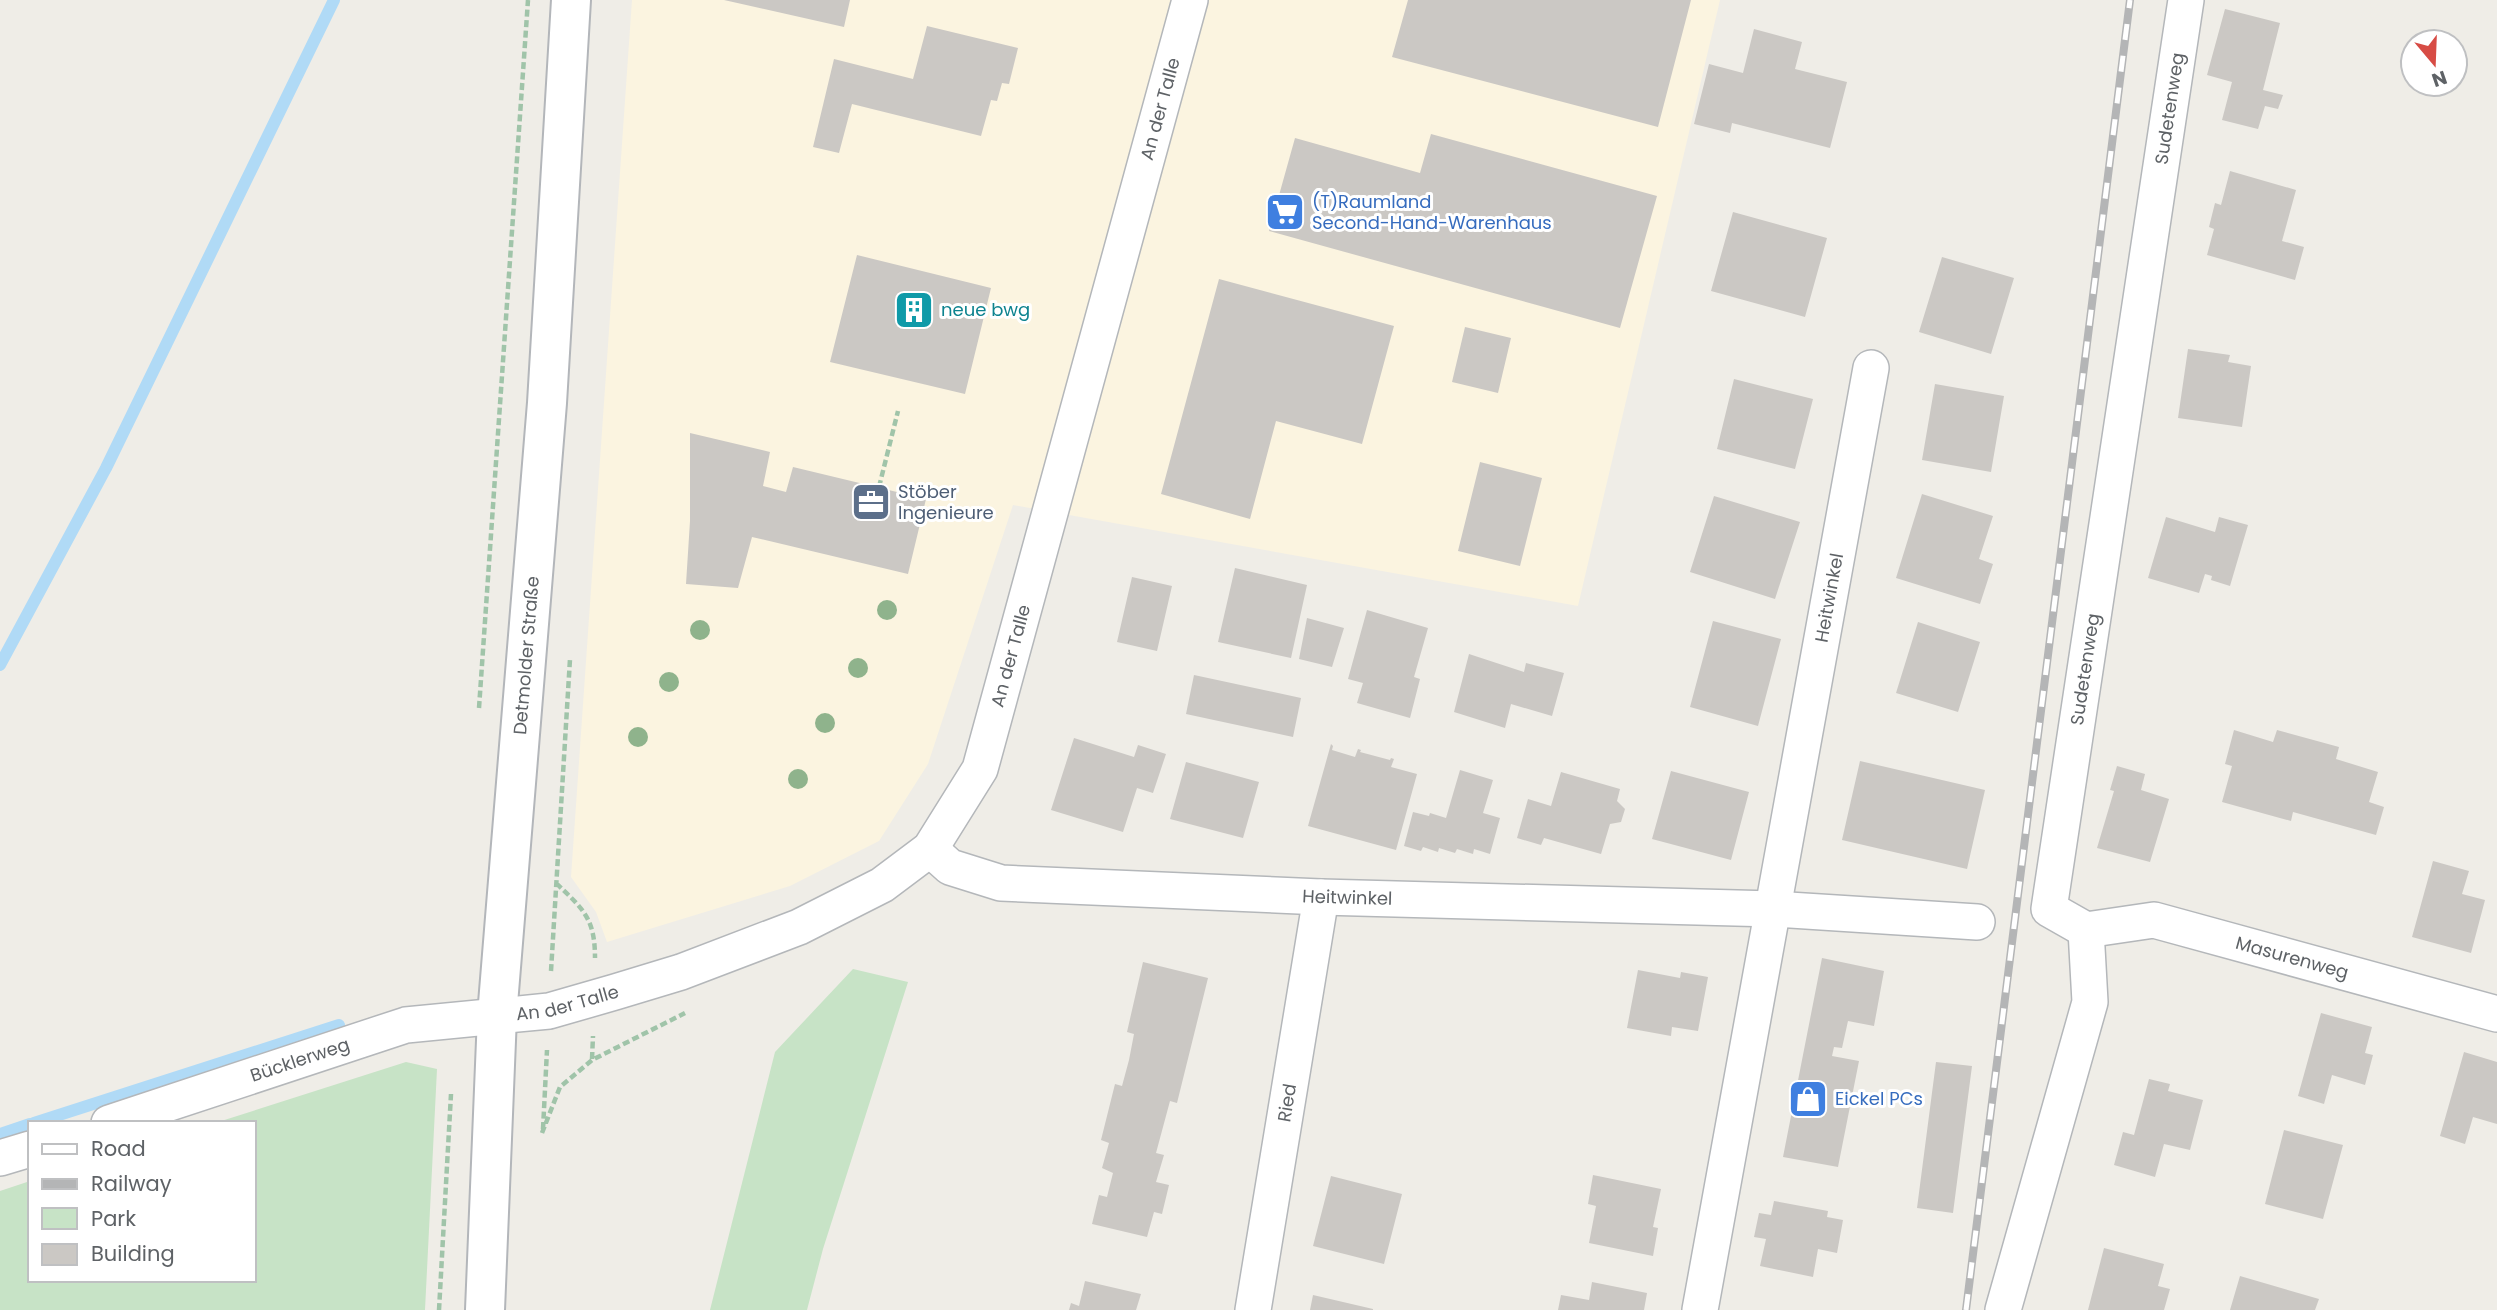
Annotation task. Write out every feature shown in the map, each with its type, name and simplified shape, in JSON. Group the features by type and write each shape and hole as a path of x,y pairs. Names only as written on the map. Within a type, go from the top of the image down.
{"street":[{"name":"Detmolder Straße","path":"485,1310 497,1016 547,403 571,0"},
{"name":"An der Talle","path":"497,1016 549,1011 681,972 799,927 882,885 930,849 981,769 1190,0"},
{"name":"Sudetenweg","path":"2086,930 2049,909 2186,0"},
{"name":"Heitwinkel","path":"1700,1310 1871,368"},
{"name":"Heitwinkel","path":"930,849 950,867 1001,883 1321,897 1774,909 1977,922"},
{"name":"Ried","path":"1253,1310 1321,897"},
{"name":"Masurenweg","path":"2086,930 2154,920 2497,1014"},
{"path":"2003,1310 2090,1002 2086,930"},
{"name":"Bücklerweg","path":"115,1121 406,1025 497,1016"},
{"path":"0,1158 28,1150"}],"path":[{"path":"478,712 528,0"},
{"path":"879,487 898,411"},
{"path":"549,1011 542,1133 560,1087 592,1060 686,1013"},
{"path":"439,1310 452,1081"}],"shaded area":[{"path":"632,0 1720,0 1578,606 1013,505 928,764 879,841 790,886 607,942 596,912 571,877"}],"green space":[{"path":"853,969 908,982 823,1249 807,1310 710,1310 775,1052"},
{"path":"406,1062 437,1069 425,1310 0,1310 0,1191 28,1182 28,1282 256,1282 256,1121 221,1121"}],"building":[{"path":"724,0 850,0 844,27"},
{"path":"1408,0 1691,0 1658,127 1392,57"},
{"path":"2225,9 2280,23 2263,90 2283,95 2278,109 2265,106 2258,129 2222,120 2232,82 2207,75"},
{"path":"927,26 1018,48 1009,84 1002,83 997,101 991,100 981,136 852,104 839,153 813,147 834,59 913,79"},
{"path":"1754,29 1802,42 1795,69 1847,82 1830,148 1732,123 1730,133 1694,124 1709,64 1743,73"},
{"path":"1431,134 1657,196 1620,328 1269,231 1295,138 1420,173"},
{"path":"2230,171 2296,190 2282,241 2304,247 2295,280 2207,255 2214,229 2209,227 2215,203 2221,205"},
{"path":"1733,212 1827,238 1805,317 1711,291"},
{"name":"neue bwg","path":"857,255 991,288 965,394 830,362"},
{"path":"1942,257 2014,278 1991,354 1919,332"},
{"path":"1219,279 1394,326 1362,444 1276,421 1250,519 1161,494"},
{"path":"1465,327 1511,338 1498,393 1452,382"},
{"path":"2188,349 2230,355 2228,362 2251,366 2242,427 2178,418"},
{"path":"1734,379 1813,399 1795,469 1717,449"},
{"path":"1935,384 2004,396 1991,472 1922,460"},
{"path":"690,433 770,452 763,486 786,492 793,467 926,499 908,574 752,537 738,588 686,584 690,521"},
{"path":"1480,462 1542,478 1520,566 1458,551"},
{"path":"1922,494 1993,516 1979,559 1993,564 1980,604 1896,578"},
{"path":"1714,496 1800,522 1775,599 1690,572"},
{"path":"2166,517 2215,532 2219,517 2248,525 2230,586 2211,580 2212,576 2205,574 2199,593 2148,578"},
{"path":"1235,568 1307,585 1291,658 1218,642"},
{"path":"1132,577 1172,586 1157,651 1117,642"},
{"path":"1367,610 1428,628 1414,677 1420,679 1410,718 1357,703 1363,683 1348,679"},
{"path":"1307,618 1344,628 1332,667 1299,659"},
{"path":"1713,621 1781,639 1758,726 1690,707"},
{"path":"1918,622 1980,642 1958,712 1896,693"},
{"path":"1469,654 1524,672 1526,663 1564,673 1552,716 1511,704 1505,728 1454,712"},
{"path":"1194,675 1301,698 1293,737 1186,714"},
{"path":"2234,730 2273,742 2277,730 2339,747 2336,759 2378,772 2369,802 2384,807 2376,835 2293,812 2291,821 2222,802 2232,766 2225,764"},
{"path":"1074,738 1134,757 1138,745 1166,754 1153,793 1137,788 1123,832 1051,810"},
{"path":"1331,744 1332,750 1355,757 1358,749 1360,752 1394,759 1391,767 1417,774 1396,850 1308,826"},
{"path":"1860,761 1985,790 1967,869 1842,840"},
{"path":"1186,762 1259,782 1243,838 1170,819"},
{"path":"2117,766 2145,774 2141,790 2169,799 2150,862 2097,848 2114,791 2110,790"},
{"path":"1460,770 1493,780 1483,813 1500,818 1490,854 1474,849 1473,854 1457,849 1455,853 1439,848 1438,852 1423,847 1421,851 1404,846 1413,812 1446,818"},
{"path":"1671,771 1749,792 1731,860 1652,839"},
{"path":"1561,772 1620,789 1617,801 1625,809 1621,822 1610,824 1601,854 1544,838 1541,845 1517,838 1528,799 1551,806"},
{"path":"2433,861 2469,871 2462,894 2485,900 2471,953 2412,937"},
{"path":"1822,958 1884,971 1874,1026 1848,1021 1842,1048 1834,1047 1832,1056 1859,1061 1838,1167 1783,1157"},
{"path":"1143,962 1208,978 1177,1103 1170,1101 1156,1153 1164,1155 1156,1182 1169,1185 1162,1214 1154,1212 1147,1237 1092,1224 1099,1195 1107,1197 1113,1173 1102,1168 1109,1143 1101,1140 1115,1084 1122,1086 1129,1060 1134,1034 1127,1032"},
{"path":"1638,970 1680,978 1681,972 1708,977 1698,1031 1672,1027 1671,1036 1627,1028"},
{"path":"2321,1013 2372,1027 2365,1053 2373,1055 2365,1085 2332,1075 2324,1104 2298,1096"},
{"path":"2464,1052 2497,1062 2497,1124 2473,1117 2465,1144 2440,1136"},
{"path":"1936,1062 1972,1066 1953,1213 1917,1208"},
{"path":"2149,1079 2170,1084 2168,1091 2203,1100 2190,1150 2164,1144 2155,1177 2114,1165 2123,1132 2134,1135"},
{"path":"2284,1130 2343,1145 2323,1219 2265,1204"},
{"path":"1593,1175 1661,1189 1653,1227 1658,1228 1653,1256 1589,1243 1596,1206 1588,1204"},
{"path":"1331,1176 1402,1194 1384,1264 1313,1246"},
{"path":"1774,1201 1828,1211 1827,1217 1843,1220 1837,1253 1818,1249 1813,1277 1760,1266 1766,1239 1754,1237 1759,1213 1771,1215"},
{"path":"2104,1248 2164,1264 2158,1286 2170,1289 2164,1310 2088,1310"},
{"path":"2240,1276 2319,1299 2315,1310 2230,1310"},
{"path":"1085,1281 1141,1294 1136,1310 1069,1310 1071,1303 1079,1306"},
{"path":"1592,1282 1647,1293 1644,1310 1558,1310 1561,1295 1589,1300"},
{"path":"1313,1295 1373,1309 1373,1310 1310,1310"}],"waterway":[{"path":"0,665 106,468 334,0"},
{"path":"40,1121 339,1025"},
{"path":"0,1134 28,1125"}],"railway":[{"path":"1966,1310 2130,0"}],"place":[{"name":"(T)Raumland Second-Hand-Warenhaus","path":"1285,212"},
{"name":"neue bwg","path":"914,310"},
{"name":"Stöber Ingenieure","path":"871,502"},
{"name":"Eickel PCs","path":"1808,1099"}]}
